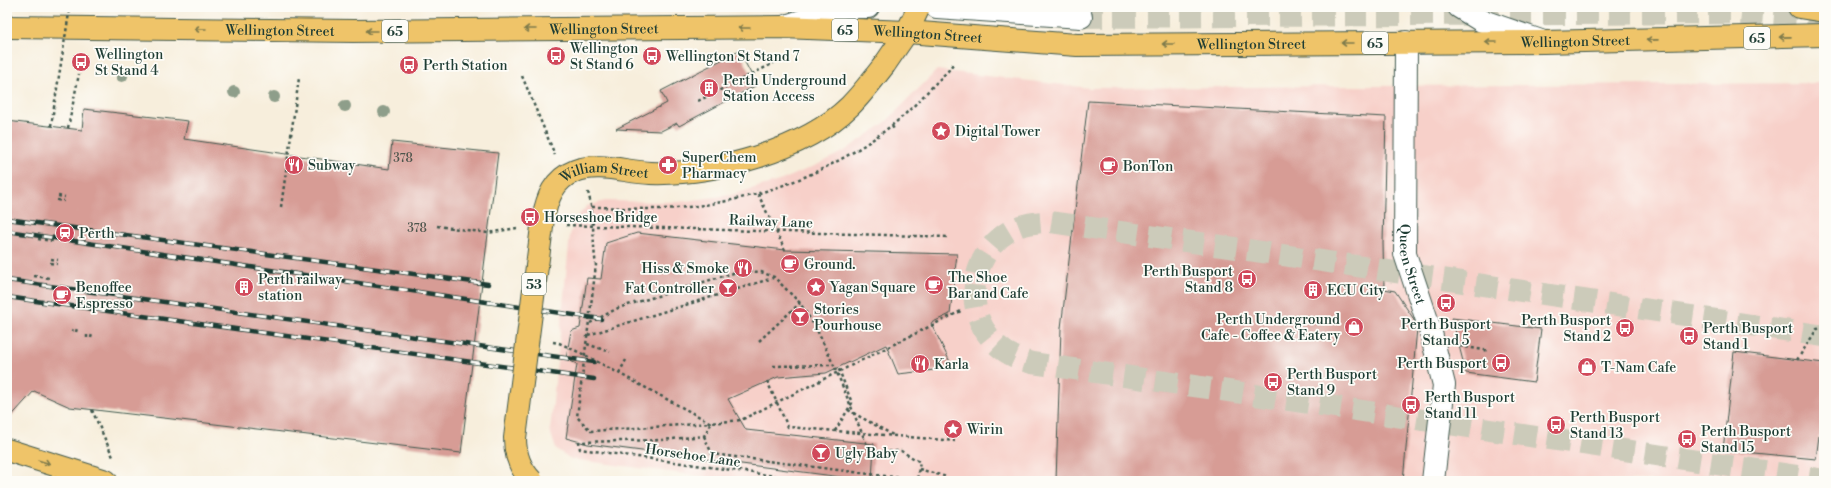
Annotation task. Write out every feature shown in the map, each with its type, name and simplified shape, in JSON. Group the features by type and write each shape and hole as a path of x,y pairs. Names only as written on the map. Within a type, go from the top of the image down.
{"main road":[{"name":"William Street","path":"532,481 519,462 515,438 543,219 548,197 558,183 574,171 591,167 650,173 687,171 728,164 772,152 810,136 831,122 850,106 885,64 907,32 919,7"},
{"path":"1799,7 1824,11"},
{"name":"Wellington Street","path":"7,27 353,31 782,28 907,32 1077,45 1544,42 1824,36"},
{"path":"7,450 106,481"}],"street":[{"path":"782,28 844,7 868,7"},
{"path":"937,7 1081,17"},
{"path":"1459,7 1480,20 1544,42"},
{"name":"Queen Street","path":"1406,42 1404,254 1430,329 1444,385 1433,481"}],"path":[{"path":"51,126 70,7"},
{"path":"698,101 774,63"},
{"path":"68,128 79,74"},
{"path":"522,76 556,157"},
{"path":"281,206 299,78"},
{"path":"892,126 895,131"},
{"path":"587,187 592,206 596,265 577,417 591,431 740,420 961,311"},
{"path":"758,194 785,250"},
{"path":"58,196 65,197"},
{"path":"57,200 64,201"},
{"name":"Railway Lane","path":"563,225 776,230 949,238"},
{"path":"437,226 488,233 518,227"},
{"path":"38,239 53,242"},
{"path":"51,261 58,262"},
{"path":"589,324 618,308 740,271 761,272 774,277 800,303 816,328 833,365 840,371 852,403 835,431"},
{"path":"34,276 49,278"},
{"path":"588,336 774,277"},
{"path":"759,340 800,303"},
{"path":"1797,360 1817,329 1824,328"},
{"path":"91,338 92,334"},
{"path":"552,342 559,343 585,355 711,423"},
{"path":"587,344 610,352"},
{"path":"1459,346 1489,350"},
{"path":"619,373 626,360"},
{"path":"773,366 833,365"},
{"path":"711,423 704,436 712,454 917,480 920,462 901,451 870,452 837,368"},
{"path":"767,381 788,427 955,441"},
{"path":"92,410 114,460"},
{"path":"848,410 895,436"},
{"name":"Horsehoe Lane","path":"704,436 662,440 579,442 580,449 811,481"},
{"path":"919,469 947,477"}],"shaded area":[{"path":"937,70 1089,88 1824,83 1824,481 738,481 571,459 556,449 550,431 570,235 575,219 587,206 605,201 678,202 731,195 782,180 819,164 846,150 886,122"}],"building":[{"name":"Perth Underground Station Access","path":"739,51 757,85 679,126 677,123 661,131 616,129 667,103 661,91"},
{"name":"ECU City","path":"1088,101 1386,117 1383,243 1384,289 1395,291 1413,318 1417,328 1403,481 1056,481 1061,328"},
{"name":"Perth railway station","path":"84,109 188,121 184,139 389,169 392,142 498,153 461,453 70,407 34,391 7,421 7,121 82,130"},
{"path":"637,233 785,250 957,254 950,314 931,323 953,368 898,374 886,345 826,373 778,377 728,399 746,430 874,444 872,481 588,444 566,438 577,364 566,359 571,331 580,328 587,278 601,279 606,243"},
{"path":"1452,318 1541,329 1534,382 1466,373"},
{"path":"1734,352 1824,363 1824,435 1819,436 1816,459 1723,450"}],"tunnel":[{"path":"1081,17 1730,13 1824,20"},
{"path":"1824,336 1242,249 1050,222 1020,226 1004,234 992,246 982,261 976,277 974,294 976,311 983,327 993,341 1011,355 1032,363 1824,480"}],"railway":[{"path":"7,219 488,284"},
{"path":"7,231 601,319"},
{"path":"7,280 594,362"},
{"path":"7,297 594,379"}],"place":[{"name":"Wellington St Stand 6","path":"556,56"},
{"name":"Wellington St Stand 7","path":"652,56"},
{"name":"Wellington St Stand 4","path":"81,62"},
{"name":"Perth Station","path":"409,65"},
{"name":"Perth Underground Station Access","path":"709,88"},
{"name":"Digital Tower","path":"941,131"},
{"name":"Subway","path":"294,165"},
{"name":"SuperChem Pharmacy","path":"668,165"},
{"name":"BonTon","path":"1109,166"},
{"name":"Horseshoe Bridge","path":"530,217"},
{"name":"Perth","path":"65,233"},
{"name":"Ground.","path":"790,264"},
{"name":"Hiss & Smoke","path":"743,268"},
{"name":"Perth Busport Stand 8","path":"1247,279"},
{"name":"The Shoe Bar and Cafe","path":"934,285"},
{"name":"Perth railway station","path":"244,287"},
{"name":"Yagan Square","path":"816,287"},
{"name":"Fat Controller","path":"728,288"},
{"name":"ECU City","path":"1313,290"},
{"name":"Benoffee Espresso","path":"62,295"},
{"name":"Perth Busport Stand 5","path":"1446,303"},
{"name":"Stories Pourhouse","path":"800,317"},
{"name":"Perth Underground Cafe - Coffee & Eatery","path":"1354,327"},
{"name":"Perth Busport Stand 2","path":"1625,328"},
{"name":"Perth Busport Stand 1","path":"1689,336"},
{"name":"Perth Busport","path":"1501,363"},
{"name":"Karla","path":"920,364"},
{"name":"T-Nam Cafe","path":"1587,367"},
{"name":"Perth Busport Stand 9","path":"1273,382"},
{"name":"Perth Busport Stand 11","path":"1411,405"},
{"name":"Perth Busport Stand 13","path":"1556,425"},
{"name":"Wirin","path":"953,429"},
{"name":"Perth Busport Stand 15","path":"1687,439"},
{"name":"Ugly Baby","path":"821,453"}]}
